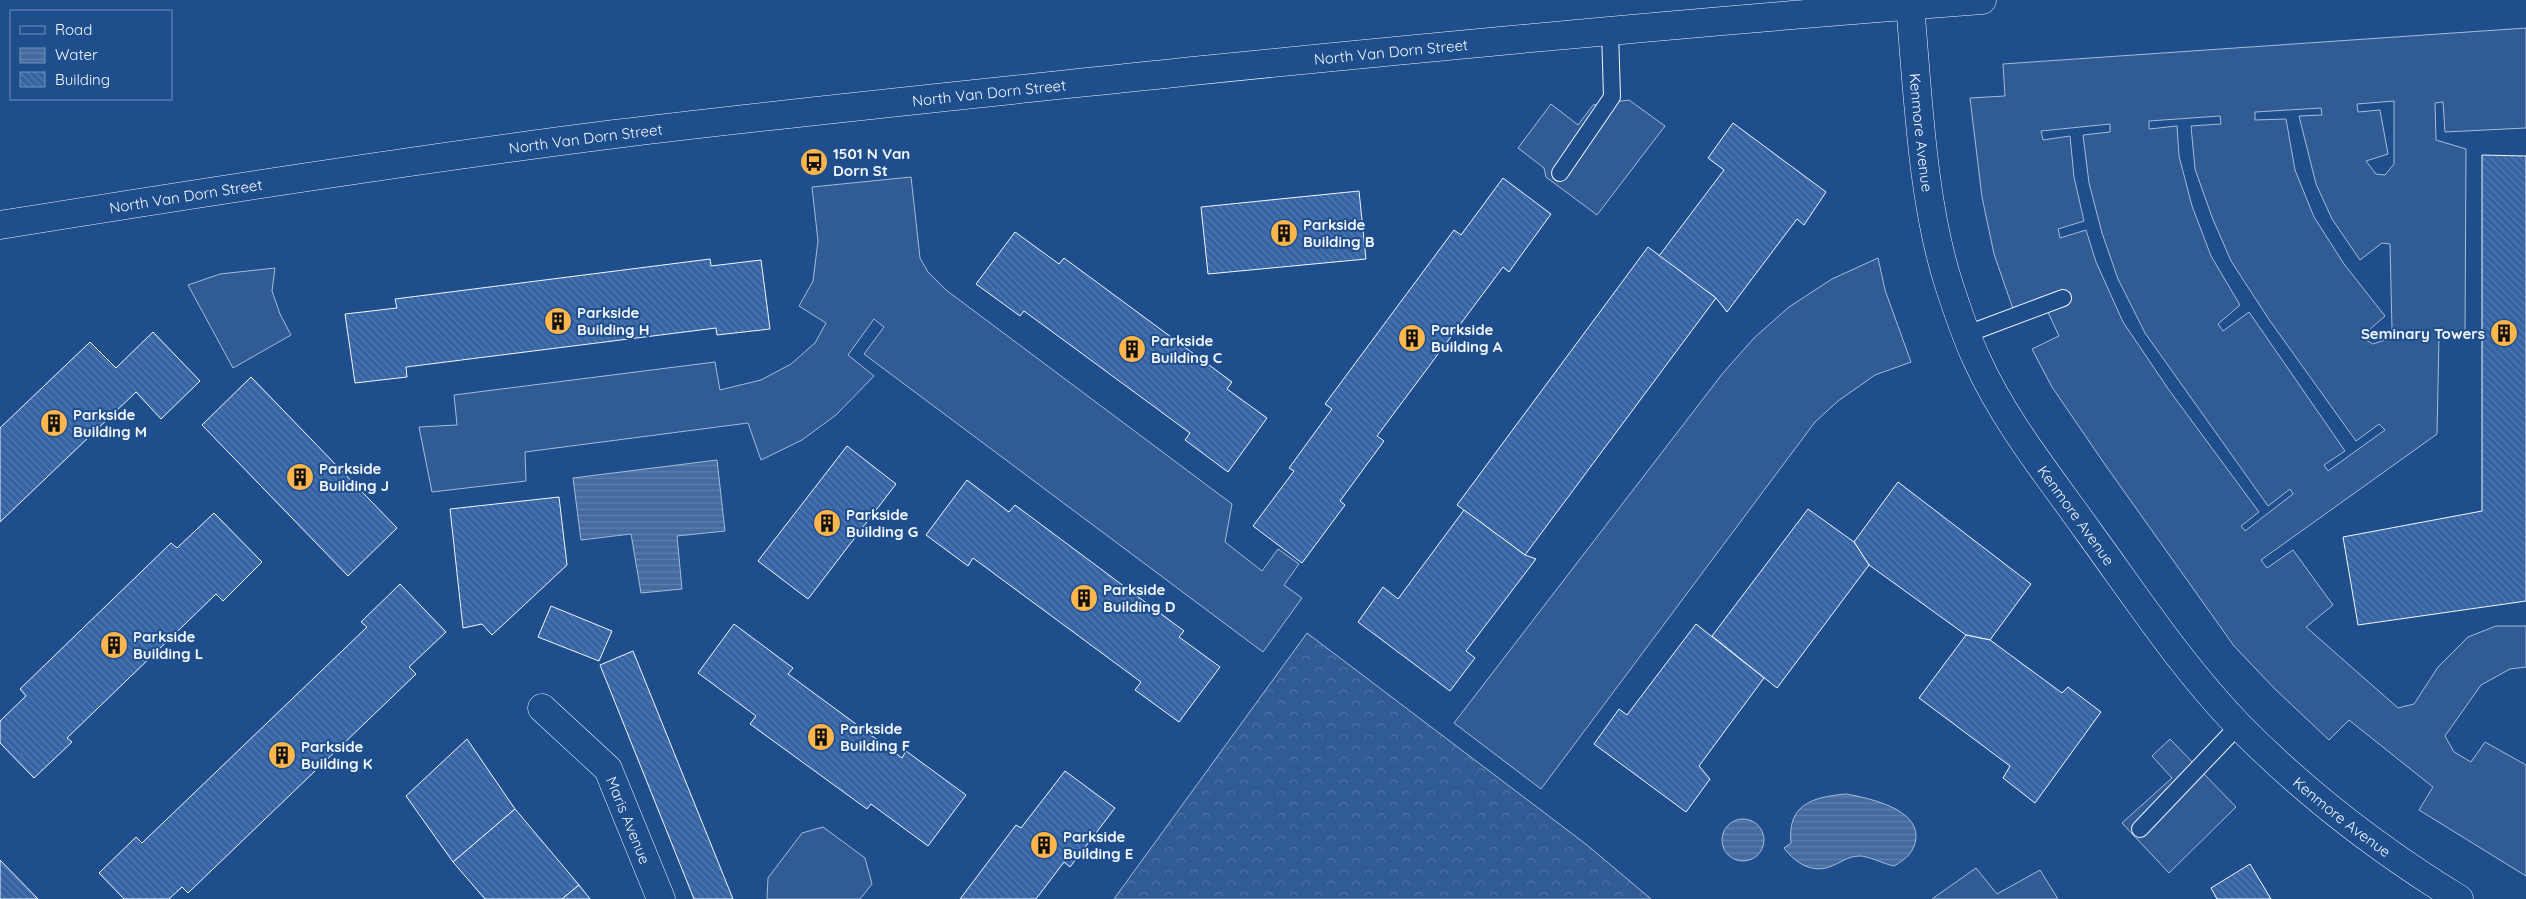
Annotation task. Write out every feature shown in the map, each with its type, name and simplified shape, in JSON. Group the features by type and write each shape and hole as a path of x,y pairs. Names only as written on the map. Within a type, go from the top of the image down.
{"main road":[{"name":"North Van Dorn Street","path":"0,225 233,188 613,135 993,92 1610,30 1982,0"},
{"name":"Kenmore Avenue","path":"1910,5 1920,116 1936,228 1950,286 1977,360 2014,428 2190,670 2239,726 2295,780 2354,827 2459,899"},
{"name":"Maris Avenue","path":"542,708 608,769 661,899"}],"lane":[{"path":"1560,173 1612,97 1610,30"},
{"path":"1967,334 2063,298"},
{"path":"2140,828 2239,726"}],"shaded area":[{"path":"2526,28 2526,128 2445,132 2443,102 2435,103 2436,140 2466,149 2465,337 2439,336 2437,434 2261,560 2267,568 2293,550 2333,605 2306,627 2398,708 2414,704 2438,667 2468,637 2496,626 2526,626 2526,667 2510,669 2481,685 2445,736 2454,752 2471,762 2485,742 2526,765 2526,876 2419,810 2433,787 2349,720 2329,740 2275,689 2234,646 2052,387 2032,349 2059,336 2041,297 2013,309 1994,254 1982,197 1970,98 2005,96 2003,64","holes":["2394,101 2394,164 2385,175 2376,174 2366,161 2388,154 2380,110 2358,112 2357,104","2321,108 2322,115 2299,116 2316,184 2332,219 2360,260 2382,243 2390,244 2392,329 2385,340 2373,344 2361,337 2385,316 2344,264 2314,217 2295,170 2286,119 2255,120 2255,112","2220,116 2221,124 2191,126 2195,169 2212,217 2231,261 2270,321 2356,441 2379,424 2385,430 2328,471 2324,465 2345,451 2249,312 2223,331 2218,324 2240,305 2211,256 2192,206 2179,156 2177,126 2149,129 2149,121","2110,124 2110,132 2083,135 2089,183 2102,233 2118,279 2145,333 2268,506 2290,489 2293,494 2245,531 2241,526 2259,512 2169,390 2123,322 2096,262 2086,230 2060,238 2058,229 2084,221 2074,177 2070,136 2043,140 2041,131"]},
{"path":"1629,100 1665,126 1597,215 1546,177 1544,168 1518,148 1551,104 1578,125 1593,105"},
{"path":"911,177 920,258 928,272 946,290 1232,504 1225,542 1262,571 1278,549 1299,564 1284,585 1302,598 1263,652 864,354 884,327 874,319 848,355 874,376 836,415 802,440 761,460 748,423 525,452 526,481 432,492 419,427 457,425 454,395 715,362 720,390 761,380 791,364 815,343 826,323 799,306 813,281 818,241 812,187"},
{"path":"1878,258 1885,290 1911,362 1875,375 1838,401 1815,422 1541,789 1454,723 1723,373 1754,338 1789,307 1832,279"},
{"path":"275,268 272,291 280,314 291,335 233,368 188,285 220,274"},
{"path":"2170,739 2236,807 2169,873 2122,823 2172,778 2152,756"},
{"path":"823,827 865,858 872,884 860,899 767,899 768,878 802,833"},
{"path":"1976,868 1997,894 2040,870 2058,899 1932,899"}],"green space":[{"path":"1307,633 1587,845 1651,899 1114,899"}],"water":[{"path":"717,460 725,531 677,536 682,589 641,593 631,534 581,540 573,478"},
{"path":"1846,794 1890,806 1909,819 1914,827 1916,837 1914,847 1906,858 1894,866 1867,857 1856,856 1827,868 1819,869 1800,863 1789,854 1784,848 1791,843 1793,819 1798,811 1805,805 1823,797"},
{"path":"1747,819 1755,822 1761,828 1764,840 1761,852 1755,858 1739,861 1731,858 1725,852 1722,836 1725,828 1731,822"}],"building":[{"path":"1733,123 1826,192 1804,225 1797,219 1727,312 1716,298 1659,256 1724,170 1708,158"},
{"name":"Seminary Towers","path":"2482,155 2526,156 2526,601 2358,625 2343,537 2482,511"},
{"name":"Parkside Building A","path":"1503,178 1551,214 1509,272 1503,267 1377,436 1384,441 1340,501 1345,505 1302,563 1253,526 1294,471 1289,468 1332,409 1325,404 1454,230 1461,235"},
{"name":"Parkside Building B","path":"1359,191 1366,259 1208,274 1201,207"},
{"name":"Parkside Building C","path":"1015,232 1059,264 1064,258 1232,382 1227,389 1267,418 1228,472 1185,440 1190,433 1024,311 1020,316 976,284"},
{"path":"1648,247 1716,298 1525,555 1457,505"},
{"name":"Parkside Building H","path":"710,259 711,266 761,260 770,329 717,335 716,328 406,367 407,377 355,383 345,314 397,308 395,299"},
{"name":"Parkside Building M","path":"153,332 200,381 161,419 136,392 0,522 0,428 90,342 116,368"},
{"name":"Parkside Building J","path":"251,377 397,528 348,576 202,425"},
{"name":"Parkside Building G","path":"847,446 896,484 808,599 758,561"},
{"name":"Parkside Building D","path":"967,480 1009,512 1015,505 1184,631 1179,637 1220,667 1179,722 1135,690 1141,682 973,558 968,566 926,535"},
{"path":"1898,482 2031,584 1990,640 1966,635 1869,565 1854,542"},
{"path":"559,497 567,565 492,635 482,624 463,628 450,509"},
{"path":"1808,509 1854,542 1869,565 1777,688 1712,636"},
{"path":"1464,510 1525,555 1536,559 1466,651 1475,658 1450,691 1358,622 1383,587 1398,599"},
{"name":"Parkside Building L","path":"214,513 262,562 223,601 216,594 67,738 72,742 34,778 0,743 0,721 26,696 20,689 171,543 177,548"},
{"name":"Parkside Building K","path":"400,584 446,632 409,667 416,674 188,893 182,887 169,899 124,899 99,873 136,837 142,843 367,627 361,622"},
{"path":"551,606 612,631 599,661 538,637"},
{"name":"Parkside Building F","path":"734,624 793,668 788,674 902,758 906,751 966,795 928,846 871,804 867,809 750,724 756,716 698,673"},
{"path":"1696,624 1764,678 1699,766 1710,779 1686,812 1594,744 1619,709 1627,715"},
{"path":"1966,635 1990,640 2062,693 2068,687 2101,712 2035,803 2003,778 2010,766 1919,698"},
{"path":"633,651 733,899 694,899 600,665"},
{"path":"467,739 515,809 453,862 406,796"},
{"name":"Parkside Building E","path":"1065,771 1115,808 1070,867 1064,862 1036,899 960,899 1016,825 1021,828"},
{"path":"515,809 579,885 562,899 485,899 453,862"},
{"path":"0,860 38,899 0,899"},
{"path":"2250,864 2271,899 2217,899 2211,888"},
{"path":"579,885 590,899 562,899"}],"place":[{"name":"1501 N Van Dorn St","path":"814,162"},
{"name":"Parkside Building B","path":"1284,233"},
{"name":"Parkside Building H","path":"558,321"},
{"name":"Seminary Towers","path":"2504,333"},
{"name":"Parkside Building A","path":"1412,338"},
{"name":"Parkside Building C","path":"1132,349"},
{"name":"Parkside Building M","path":"54,423"},
{"name":"Parkside Building J","path":"300,477"},
{"name":"Parkside Building G","path":"827,523"},
{"name":"Parkside Building D","path":"1084,598"},
{"name":"Parkside Building L","path":"114,645"},
{"name":"Parkside Building F","path":"821,737"},
{"name":"Parkside Building K","path":"282,755"},
{"name":"Parkside Building E","path":"1044,845"}]}
